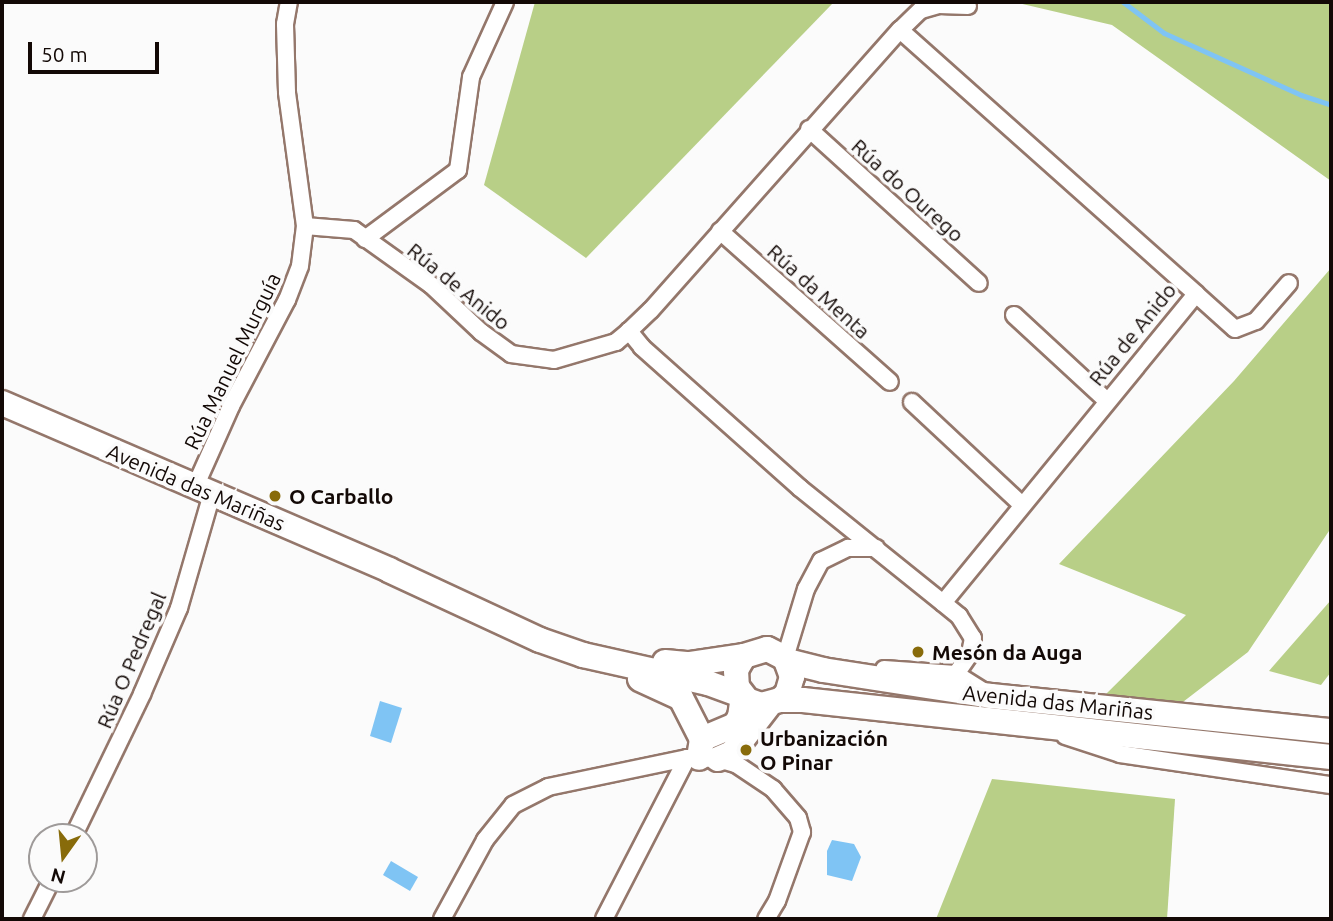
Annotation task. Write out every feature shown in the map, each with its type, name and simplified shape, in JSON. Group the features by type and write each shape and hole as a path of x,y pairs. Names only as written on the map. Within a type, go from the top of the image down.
{"highway":[{"name":"Avenida das Mariñas","path":"2,403 389,570 540,640 583,655 689,679 741,695"},
{"name":"Avenida das Mariñas","path":"389,570 533,623 636,656 689,664 744,656"},
{"path":"701,754 732,753 775,702 787,694 792,677 786,659 767,649 744,656 736,670 737,687 741,695 754,704 775,702"},
{"path":"583,655 681,698 701,754"},
{"name":"Avenida das Mariñas","path":"786,659 858,676 991,696 1331,732"},
{"path":"701,754 735,725 740,717 741,695"},
{"name":"Avenida das Mariñas","path":"775,702 803,699 1331,757"}],"street":[{"name":"Rúa Manuel Murguía","path":"204,490 231,406 286,300 300,265 306,226 287,92 285,24 289,2"},
{"path":"365,239 458,170 471,77 505,2"},
{"path":"900,30 920,10 939,5 968,6"},
{"name":"Rúa de Anido","path":"306,226 354,230 431,285 481,332 511,354 554,360 616,342 651,310 809,129 900,30 1196,294 1106,400 943,603"},
{"name":"Rúa do Ourego","path":"809,129 979,283"},
{"name":"Rúa da Menta","path":"720,231 890,382"},
{"path":"1196,294 1235,329 1256,321 1289,283"},
{"path":"1014,315 1106,400"},
{"path":"629,331 642,347 800,488 959,616 973,638 970,654 956,674"},
{"path":"912,402 1021,504"},
{"name":"Rúa O Pedregal","path":"80,823 142,694 179,608 204,490"},
{"path":"786,659 806,589 821,561 848,548 876,548"},
{"path":"858,676 885,669 956,674 991,696"},
{"name":"Avenida das Mariñas","path":"1023,723 1120,754 1331,785"},
{"path":"604,919 701,754"},
{"path":"442,919 485,840 513,804 548,787 701,754 736,764 758,778 788,803 798,818 802,832 777,901 766,919"},
{"path":"32,919 45,893"}],"green space":[{"path":"535,2 834,2 586,258 484,185"},
{"path":"1014,2 1331,2 1331,181 1112,25"},
{"path":"1331,268 1331,528 1248,652 1179,705 1106,694 1186,615 1059,564 1234,381"},
{"path":"1331,600 1331,672 1321,685 1269,671"},
{"path":"992,779 1175,799 1167,919 936,919"}],"water":[{"path":"380,701 402,708 391,743 370,736"},
{"path":"832,840 854,844 861,857 852,881 827,875 827,851"},
{"path":"391,861 418,877 410,891 383,875"}],"waterway":[{"path":"1123,2 1164,33 1301,95 1331,105"}],"place":[{"name":"O Carballo","path":"275,496"},
{"name":"Mesón da Auga","path":"918,652"},
{"name":"Urbanización O Pinar","path":"746,750"}]}
